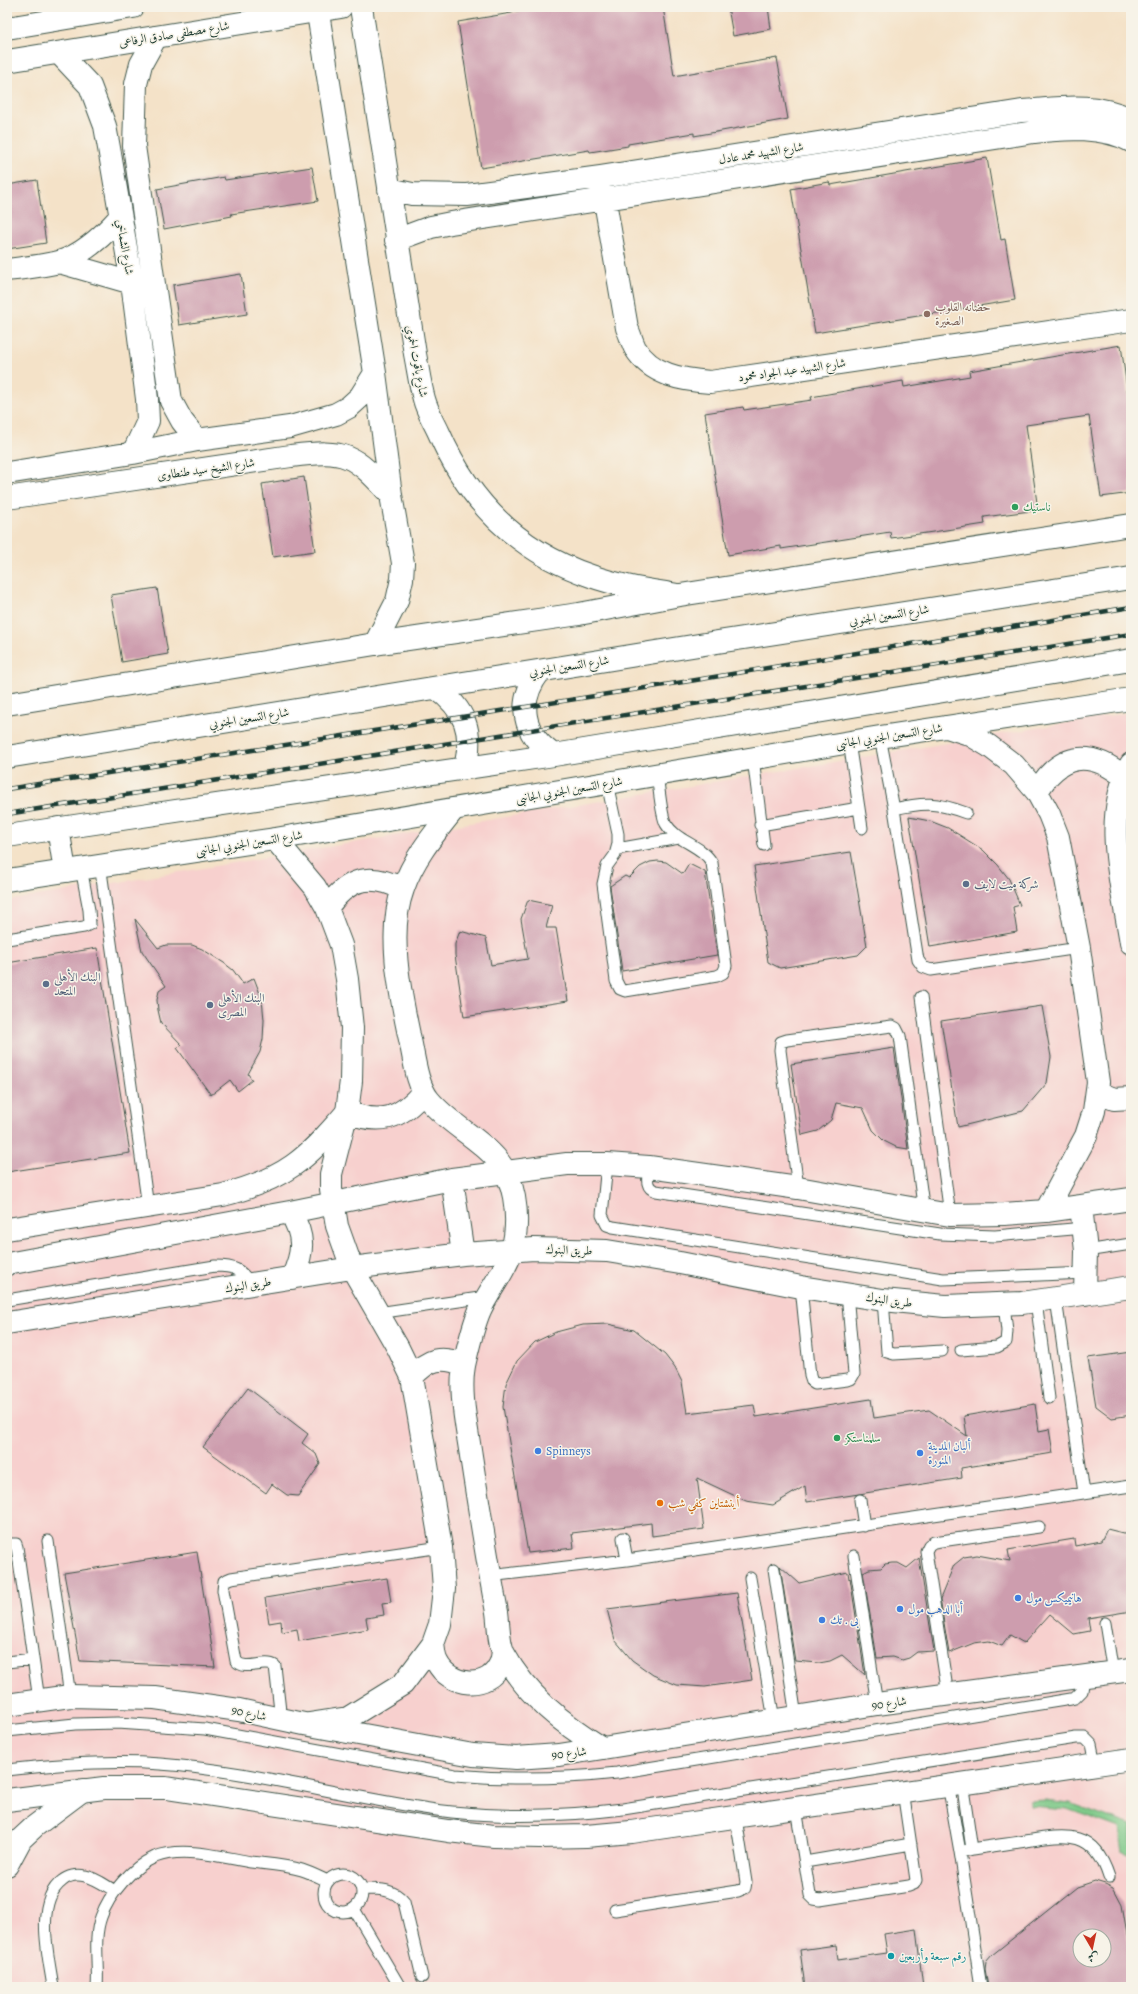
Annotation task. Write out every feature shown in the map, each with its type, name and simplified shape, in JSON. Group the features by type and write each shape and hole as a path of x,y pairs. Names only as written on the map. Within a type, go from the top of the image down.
{"main road":[{"path":"7,28 133,7"},
{"name":"شارع مصطفى صادق الرفاعى","path":"7,61 317,9 342,7"},
{"name":"شارع ياقوت الحموي","path":"360,7 415,354 424,400 447,452 472,493 484,507 511,532 544,555 571,568 619,584 680,595"},
{"path":"317,9 375,372 391,495 403,563 402,579 397,601 375,644"},
{"name":"شارع الشماخي","path":"133,453 148,421 156,383 134,146 136,84 140,64 156,37"},
{"name":"شارع الشماخي","path":"59,53 90,86 98,106 110,148 120,217 132,283 156,383 197,440"},
{"name":"شارع الشهيد محمد عادل","path":"389,189 412,194 467,195 601,177 1022,111 1083,106 1104,109 1131,119"},
{"name":"شارع الشهيد محمد عادل","path":"396,240 431,227 451,222 1055,129 1113,133 1131,141"},
{"path":"873,134 878,156"},
{"name":"شارع الشهيد عبد الجواد محمود","path":"601,177 627,328 636,349 649,363 669,376 687,380 710,382 1131,320"},
{"path":"7,270 59,262 86,248 110,228 120,217"},
{"path":"59,262 132,283"},
{"path":"7,473 133,453 197,440 290,427 336,414 349,407 360,397 375,372"},
{"name":"شارع الشيخ سيد طنطاوى","path":"7,498 291,456 332,453 346,456 366,468 391,495"},
{"path":"7,704 375,644 579,614 680,595 1131,525"},
{"name":"شارع التسعين الجنوبي","path":"7,757 1131,578"},
{"path":"7,836 554,755 1131,660"},
{"path":"540,671 528,690 525,711 531,732 537,741 554,755"},
{"path":"436,688 456,705 462,716 469,742 465,767"},
{"name":"شارع التسعين الجنوبي الجانبى","path":"7,880 276,839 880,737 1131,699"},
{"path":"947,727 968,734 989,746 1014,765 1037,792 1049,814 1058,837 1079,948 1098,1082 1086,1136 1046,1211"},
{"path":"1037,792 1046,776 1059,765 1076,759 1094,759 1110,766 1127,770 1117,803 1114,833 1131,943"},
{"path":"454,809 418,857 403,889 396,916 396,937 406,1018 423,1092 442,1114 497,1158 506,1171 514,1195 516,1221 512,1250 486,1297 473,1328 464,1365 463,1390 467,1424 489,1576 503,1652 526,1685 547,1709 568,1727 602,1748"},
{"path":"58,828 82,868"},
{"path":"276,839 310,881 327,908 341,945 352,1028 351,1081 347,1112 331,1174 333,1204 339,1233 352,1268 398,1348 412,1377 441,1547 444,1589 440,1624 433,1644 403,1684 348,1718 304,1724"},
{"path":"327,908 337,894 352,883 369,879 387,881 403,889"},
{"path":"347,1112 363,1118 380,1119 397,1114 412,1105 423,1092"},
{"path":"1097,1092 1114,1099 1131,1098"},
{"path":"7,1229 216,1196 248,1188 271,1180 290,1169 319,1144 347,1112"},
{"path":"7,1264 333,1204 452,1179 567,1164 607,1164 649,1167 798,1188 924,1212 950,1215 1004,1214 1046,1211 1131,1198"},
{"path":"452,1179 462,1254"},
{"path":"216,1196 222,1225"},
{"path":"1081,1206 1086,1251 1086,1284"},
{"path":"290,1212 298,1226 302,1242 302,1252 292,1278"},
{"name":"طريق البنوك","path":"7,1323 352,1268 462,1254 512,1250 557,1249 607,1252 680,1263 801,1287 847,1293 883,1300 945,1306 1004,1304 1046,1300 1086,1284 1131,1287"},
{"path":"412,1377 429,1362 440,1359 452,1360 464,1365"},
{"path":"433,1644 436,1662 446,1674 460,1682 476,1683 490,1676 500,1664 503,1652"},
{"name":"شارع 90","path":"7,1705 70,1696 155,1698 239,1710 281,1720 473,1755 516,1758 559,1755 878,1704 1122,1672"},
{"path":"7,1800 83,1790 126,1787 166,1788 448,1831 494,1836 586,1836 736,1818 955,1783 1131,1759"},
{"path":"7,1865 21,1839 35,1826 83,1790"}],"lane":[{"path":"880,737 894,809 918,960 923,968 931,970 1079,948"},
{"path":"849,742 862,828"},
{"path":"753,758 760,825 764,845"},
{"path":"607,783 618,834 616,848 607,866 603,884 616,981 620,989 625,991 716,976 723,973 726,966 712,863 703,852 679,838 665,822 657,775"},
{"path":"894,809 918,803 942,804 966,813"},
{"path":"760,825 859,808"},
{"path":"616,848 679,838"},
{"path":"7,939 84,927 90,924 82,868"},
{"path":"82,868 148,1207"},
{"path":"921,997 950,1215"},
{"path":"798,1188 780,1050 781,1042 892,1026 896,1028 900,1036 924,1212"},
{"path":"607,1164 602,1215 607,1225 613,1228 943,1279 1086,1284"},
{"path":"649,1167 647,1184 652,1190 656,1191 913,1230 968,1236 995,1236 1084,1228"},
{"path":"1086,1251 1131,1244"},
{"path":"7,1300 215,1266 236,1269 243,1273 252,1284"},
{"path":"801,1287 811,1380 815,1384 847,1380 853,1377 847,1293"},
{"path":"378,1313 486,1297"},
{"path":"883,1300 887,1352 894,1354 942,1351"},
{"path":"1046,1300 1049,1398"},
{"path":"1046,1300 1084,1493"},
{"path":"961,1350 997,1347 1006,1342 1007,1331 1004,1304"},
{"path":"489,1576 627,1560 1131,1486"},
{"path":"860,1500 864,1526"},
{"path":"948,1695 926,1551 929,1545 934,1542 1039,1527"},
{"path":"623,1538 627,1560"},
{"path":"48,1541 70,1696"},
{"path":"7,1544 16,1544 17,1547 39,1700"},
{"path":"281,1720 275,1666 269,1664 242,1665 236,1662 224,1590 224,1581 231,1578 441,1547"},
{"path":"854,1556 878,1704"},
{"path":"774,1569 796,1717"},
{"path":"750,1578 774,1720"},
{"path":"1105,1623 1122,1672"},
{"path":"7,1662 32,1659"},
{"path":"7,1731 75,1724 162,1725 205,1729 455,1775 529,1780 576,1778 617,1773 1071,1699 1082,1691 1084,1677"},
{"path":"7,1770 77,1763 159,1764 241,1774 451,1811 537,1816 580,1814 623,1809 1076,1738 1085,1738 1091,1744 1095,1764"},
{"path":"955,1783 972,1849"},
{"path":"955,1783 960,1852 981,1987"},
{"path":"796,1808 810,1895 814,1899 820,1900 909,1886 914,1884 916,1880 903,1791"},
{"path":"615,1910 738,1891 745,1888 746,1882 736,1818"},
{"path":"960,1852 1066,1836 1081,1840 1095,1849 1104,1862 1110,1877"},
{"path":"805,1862 911,1844"},
{"path":"96,1987 98,1926 105,1907 116,1891 136,1869 145,1862 156,1857 184,1853 289,1867 302,1870 328,1881"},
{"path":"338,1874 350,1875 356,1878 362,1889 362,1896 354,1909 338,1912 326,1902 324,1891 328,1881 338,1874"},
{"path":"53,1987 46,1934 46,1911 51,1894 58,1883 66,1877 75,1875 85,1876 116,1891"},
{"path":"362,1889 393,1892 400,1896 404,1902 422,1977"},
{"path":"354,1909 400,1987"}],"shaded area":[{"path":"1131,712 1131,1987 7,1987 7,901"}],"green space":[{"path":"1046,1800 1070,1803 1131,1825 1131,1855 1123,1852 1119,1828 1067,1809 1029,1806 1029,1801"}],"building":[{"path":"547,7 663,7 674,76 777,58 788,119 694,136 694,133 628,144 628,146 590,152 589,150 481,168 458,22"},
{"path":"728,7 768,7 771,29 733,36"},
{"path":"987,158 1001,240 1005,239 1015,300 815,333 791,189 829,182 830,185"},
{"path":"312,167 318,201 231,214 232,216 164,229 157,189 224,177 225,180"},
{"path":"37,180 46,243 7,249 7,185"},
{"path":"241,274 247,314 179,325 173,285"},
{"path":"1121,345 1131,417 1131,493 1101,497 1089,416 1026,425 1038,510 984,517 985,524 933,532 891,538 890,532 781,549 781,546 728,555 705,413 743,407 744,410 812,400 811,397 903,381 904,387 970,376 969,371"},
{"path":"304,477 315,551 273,557 262,484"},
{"path":"157,588 168,654 122,662 111,595"},
{"name":"شركة ميت لايف","path":"909,817 930,821 948,828 983,850 998,865 1009,879 1020,905 1013,907 1017,932 930,947"},
{"path":"851,852 867,946 858,955 780,968 768,962 754,866"},
{"path":"650,862 666,862 683,874 689,864 705,872 717,955 622,971 610,886 625,876 629,878 640,867"},
{"path":"528,900 552,905 546,928 556,928 568,1001 464,1017 455,955 455,944 460,931 486,938 491,965 528,959 521,919"},
{"name":"البنك الأهلى المصرى","path":"135,919 158,948 166,945 192,945 202,949 224,963 233,970 243,984 254,978 262,999 264,1020 263,1039 260,1052 248,1074 252,1080 238,1091 230,1080 211,1095 177,1048 182,1045 161,1023 157,1000 159,991 166,986 142,951"},
{"path":"97,948 130,1153 7,1172 7,963"},
{"path":"1042,1006 1051,1057 1047,1083 1023,1111 958,1127 941,1021"},
{"path":"894,1048 908,1149 896,1147 884,1141 873,1130 863,1108 836,1103 831,1120 818,1131 802,1135 791,1064"},
{"path":"608,1324 634,1330 665,1355 675,1368 682,1382 687,1413 754,1405 756,1417 871,1399 874,1418 929,1410 967,1436 964,1416 1035,1404 1039,1431 1049,1429 1053,1453 961,1468 962,1478 807,1502 805,1486 773,1505 746,1501 697,1478 704,1529 652,1536 651,1523 572,1533 574,1548 528,1553 503,1407 506,1384 517,1361 535,1342 556,1332 583,1325"},
{"path":"1131,1352 1131,1415 1112,1418 1096,1406 1088,1358"},
{"path":"248,1388 308,1434 302,1443 316,1454 320,1464 298,1496 287,1495 272,1484 266,1493 203,1447"},
{"name":"هانيميكس مول","path":"1107,1529 1123,1533 1131,1532 1131,1611 1088,1618 1090,1631 1074,1634 1050,1614 1024,1643 1010,1635 1002,1646 989,1641 974,1643 949,1653 940,1599 954,1565 964,1557 977,1555 1010,1561 1008,1550 1074,1539 1075,1546 1101,1541"},
{"path":"197,1552 215,1667 80,1661 64,1573"},
{"name":"أبا الدهب مول","path":"919,1558 934,1651 917,1652 909,1658 902,1660 893,1657 877,1658 863,1572 869,1569 881,1568 885,1564 892,1563 898,1563 907,1568"},
{"name":"بى . تك","path":"780,1566 799,1583 848,1572 865,1675 842,1655 830,1661 819,1663 795,1661"},
{"path":"387,1578 391,1602 382,1603 384,1615 366,1618 368,1629 299,1641 297,1629 282,1632 281,1621 269,1623 265,1598"},
{"path":"737,1593 752,1680 705,1687 677,1685 653,1675 632,1660 615,1640 607,1609"},
{"path":"1095,1881 1113,1888 1122,1905 1131,1959 1131,1987 988,1987 985,1969 986,1962 992,1955 1077,1887"},
{"name":"رقم سبعة وأربعين","path":"916,1929 923,1987 805,1987 800,1950 836,1945 838,1960 887,1953 884,1934"}],"railway":[{"path":"7,789 696,680 1131,607"},
{"path":"7,814 1131,634"}],"place":[{"name":"حضانه القلوب الصغيرة","path":"927,314"},
{"name":"ناستيك","path":"1015,507"},
{"name":"شركة ميت لايف","path":"966,884"},
{"name":"البنك الأهلى المتحد","path":"46,984"},
{"name":"البنك الأهلى المصرى","path":"210,1005"},
{"name":"سلمناستكز","path":"837,1438"},
{"name":"Spinneys","path":"538,1451"},
{"name":"ألبان المدينة المنورة","path":"920,1453"},
{"name":"أينشتاين كفي شب","path":"660,1503"},
{"name":"هانيميكس مول","path":"1018,1598"},
{"name":"أبا الدهب مول","path":"900,1609"},
{"name":"بى . تك","path":"822,1620"},
{"name":"رقم سبعة وأربعين","path":"891,1956"}]}
